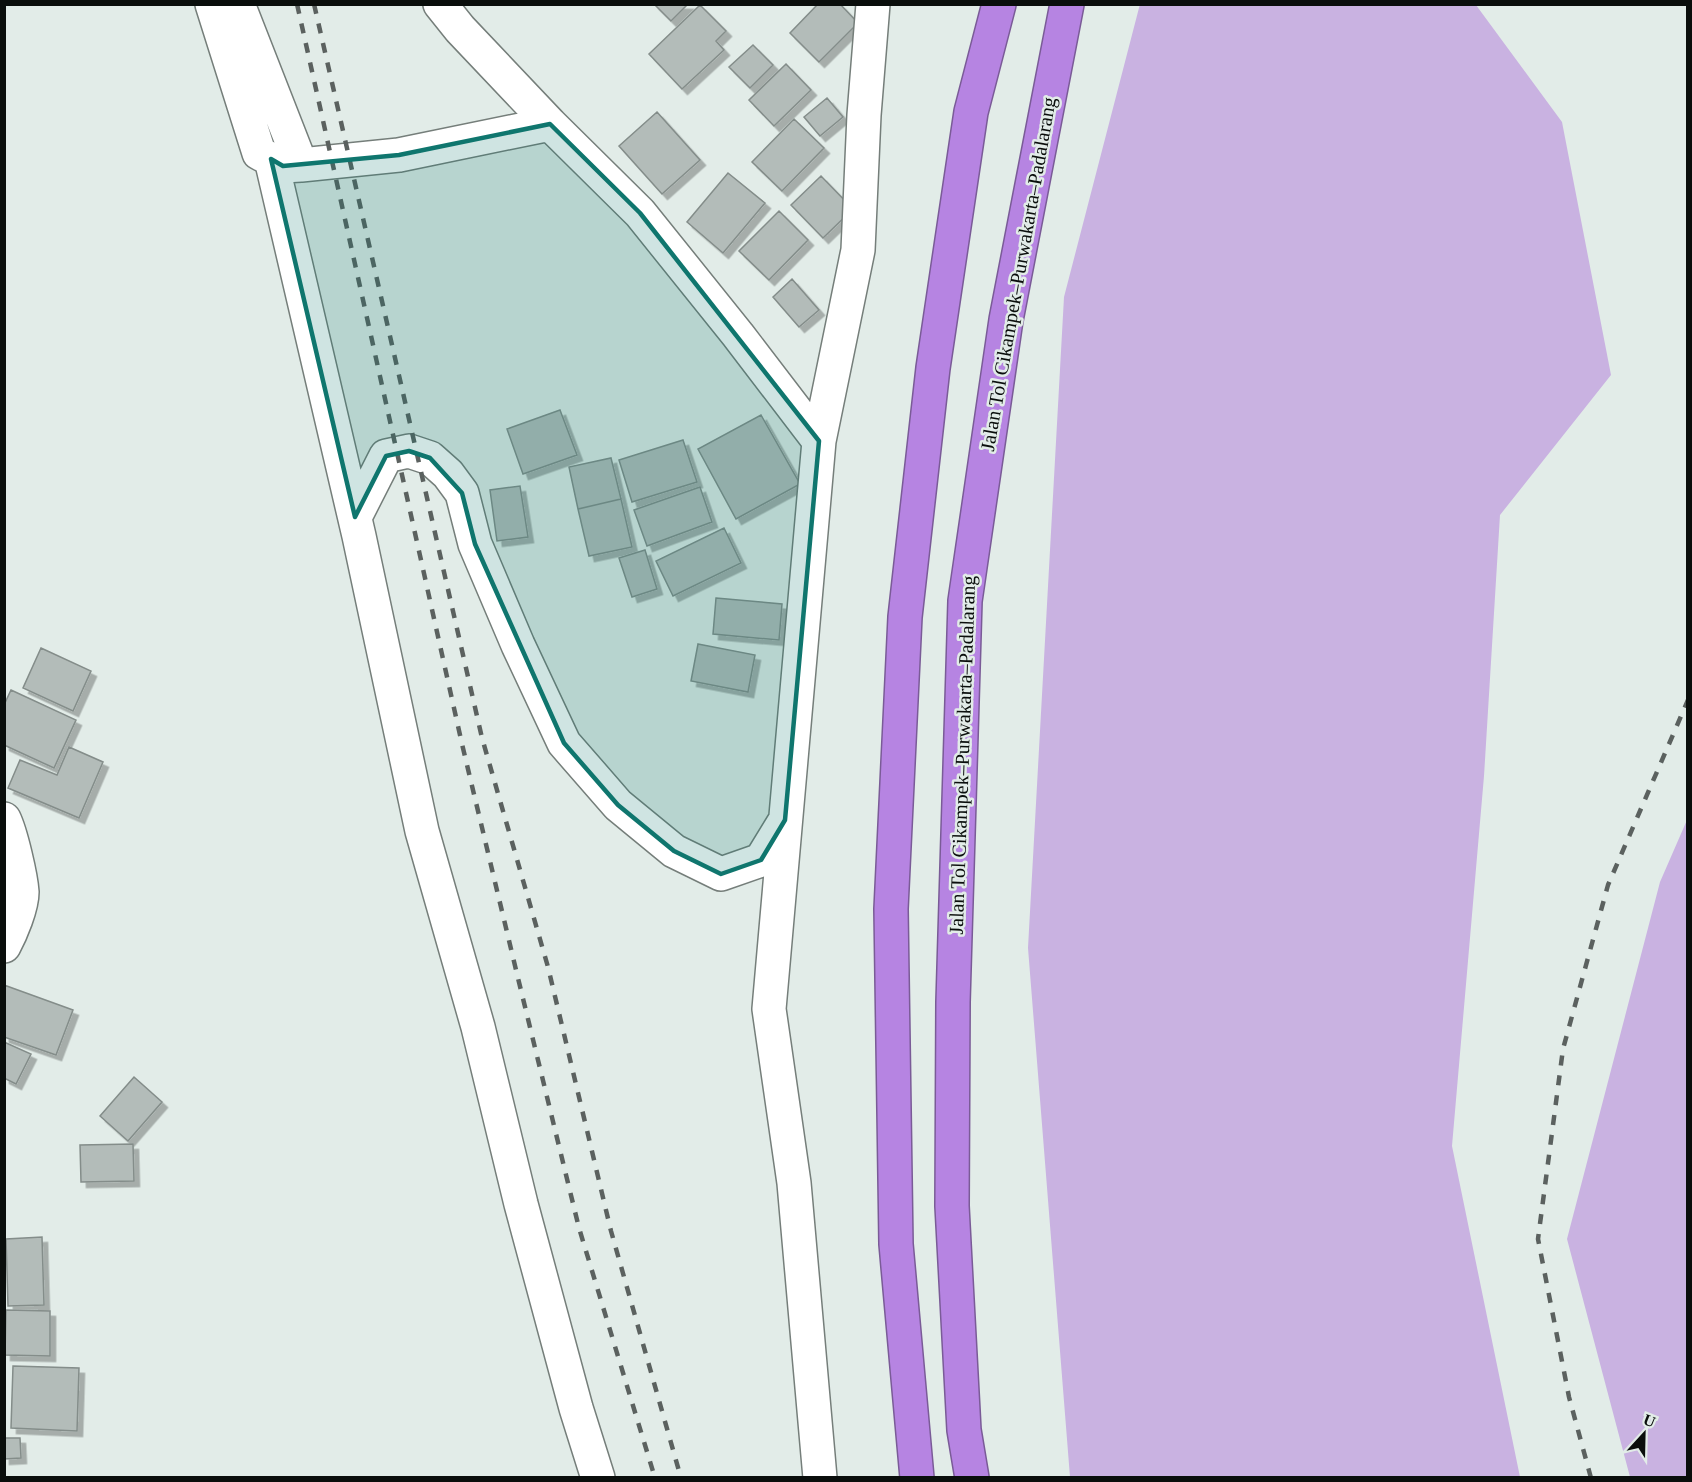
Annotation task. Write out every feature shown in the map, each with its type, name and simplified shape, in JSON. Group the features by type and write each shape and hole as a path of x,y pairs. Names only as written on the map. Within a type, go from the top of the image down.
{"highway":[{"path":"917,1478 896,1244 891,909 905,617 933,368 970,112 999,4"},
{"name":"Jalan Tol Cikampek–Purwakarta–Padalarang","path":"972,1478 964,1430 952,1206 953,1002 965,601 1006,320 1066,4"}],"street":[{"path":"212,4 259,153 286,162 399,155 550,124"},
{"path":"238,4 286,162 354,517 422,831 478,1027 521,1204 597,1478"},
{"path":"440,4 460,29 550,124 640,213 819,441"},
{"path":"820,1478 794,1183 769,1009 819,441 858,250 864,115 873,4"},
{"path":"354,517 386,456 409,451 430,458 448,474 462,493 474,544 564,743 618,805 674,851 721,874 761,860 785,820"},
{"path":"4,819 9,830 22,893 10,935 4,946"}],"highlighted area":[{"path":"550,124 640,213 819,441 785,820 761,860 721,874 674,851 618,805 564,743 475,544 462,493 430,458 409,451 386,456 355,517 271,159 283,166 399,155"}],"shaded area":[{"path":"1140,4 1476,5 1562,122 1611,375 1500,515 1484,776 1452,1146 1520,1477 1070,1477 1028,948 1064,297"},
{"path":"1687,820 1687,1477 1630,1477 1567,1239 1660,882"}],"building":[{"path":"654,4 688,4 671,21"},
{"path":"818,4 840,4 858,23 819,62 790,33"},
{"path":"700,5 726,31 716,41 724,50 682,89 649,54"},
{"path":"753,45 773,65 750,88 729,67"},
{"path":"786,64 811,90 774,126 749,100"},
{"path":"827,98 843,117 820,136 804,117"},
{"path":"657,112 700,160 662,194 619,146"},
{"path":"794,119 824,148 782,191 752,162"},
{"path":"728,173 765,203 723,253 687,222"},
{"path":"821,176 853,209 823,238 791,205"},
{"path":"779,211 808,240 769,280 739,251"},
{"path":"792,279 819,310 799,327 773,297"},
{"path":"560,410 577,455 523,474 507,429"},
{"path":"761,415 800,484 736,519 698,449"},
{"path":"683,440 697,482 632,502 619,460"},
{"path":"611,458 621,499 578,509 569,467"},
{"path":"520,486 528,537 497,541 490,490"},
{"path":"700,487 712,522 647,546 634,510"},
{"path":"621,499 632,547 589,556 578,509"},
{"path":"724,528 741,563 673,596 656,561"},
{"path":"645,550 657,589 632,597 619,558"},
{"path":"716,598 782,604 779,640 713,634"},
{"path":"698,644 755,655 748,692 691,681"},
{"path":"41,648 91,671 73,711 23,688"},
{"path":"11,690 76,720 54,768 4,745 4,705"},
{"path":"69,747 103,762 79,818 8,788 20,760 57,775"},
{"path":"4,985 73,1010 56,1055 4,1037"},
{"path":"4,1042 31,1054 16,1084 4,1078"},
{"path":"134,1077 162,1102 128,1141 100,1116"},
{"path":"133,1144 134,1181 81,1182 80,1145"},
{"path":"42,1237 44,1305 8,1306 6,1239"},
{"path":"6,1310 50,1311 50,1356 5,1355"},
{"path":"13,1366 79,1368 77,1431 11,1428"},
{"path":"4,1438 20,1438 21,1458 4,1459"}],"railway":[{"path":"297,4 462,744 517,974 579,1228 655,1478"},
{"path":"314,4 482,738 548,967 611,1231 681,1478"},
{"path":"1591,1478 1569,1397 1538,1239 1563,1049 1608,885 1688,700"}]}
